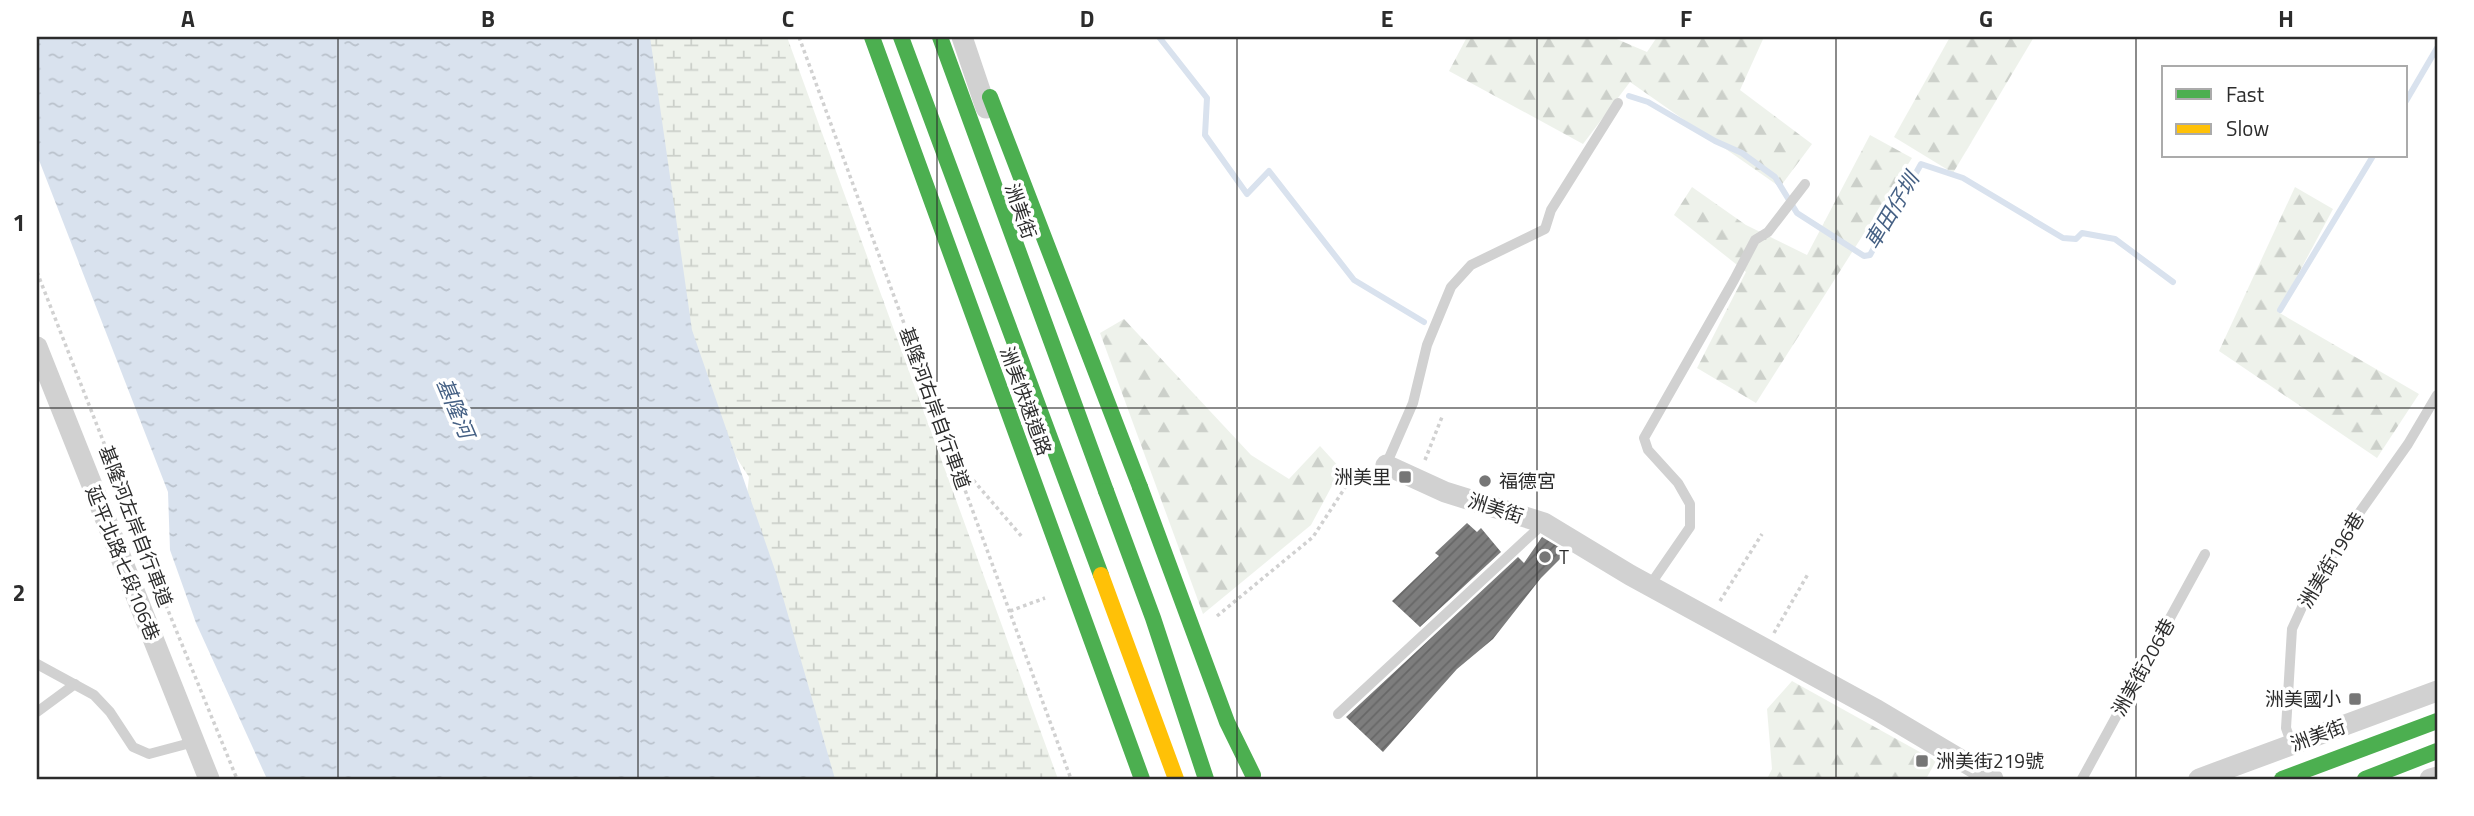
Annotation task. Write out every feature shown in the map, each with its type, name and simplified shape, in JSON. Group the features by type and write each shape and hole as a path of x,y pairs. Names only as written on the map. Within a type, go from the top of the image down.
{"highway":[{"name":"洲美快速道路","path":"872,37 1142,779"},
{"path":"901,37 1175,779"},
{"path":"940,37 1153,618 1206,779"},
{"path":"964,37 1100,379 1227,722 1255,779"},
{"path":"2282,779 2437,721"},
{"path":"2365,779 2437,751"}],"street":[{"name":"洲美街","path":"964,37 1059,324 1224,779"},
{"name":"延平北路七段106巷","path":"37,347 43,372 209,779"},
{"name":"洲美街","path":"1386,465 1445,492 1544,523 1650,585 1877,710 1993,779"},
{"name":"洲美街","path":"2199,779 2437,691"},
{"path":"2430,779 2437,776"}],"lane":[{"path":"1386,465 1413,402 1427,345 1451,287 1471,265 1545,229 1551,210 1618,103"},
{"path":"1650,585 1690,527 1690,504 1678,483 1648,450 1644,438 1755,240 1768,232 1804,184"},
{"name":"洲美街196巷","path":"2292,745 2287,728 2292,629 2322,572 2357,516 2408,444 2437,395"},
{"path":"1338,714 1544,523"},
{"name":"洲美街206巷","path":"2082,779 2204,554"},
{"path":"37,664 94,695 110,712 133,747 149,754 194,742"},
{"path":"37,712 75,684"}],"path":[{"name":"基隆河右岸自行車道","path":"799,37 1071,779"},
{"name":"基隆河左岸自行車道","path":"37,272 145,554 237,779"},
{"path":"1418,480 1442,417"},
{"path":"953,456 1023,539"},
{"path":"1217,617 1313,537 1350,480 1367,469 1386,465"},
{"path":"1709,618 1762,534"},
{"path":"1765,649 1808,574"},
{"path":"1009,611 1055,594"}],"green space":[{"path":"620,37 787,37 1058,779 810,779 745,513 749,477 734,454 694,368"},
{"path":"1467,37 1612,37 1647,52 1657,37 1764,37 1740,90 1812,144 1780,187 1630,82 1583,144 1449,71"},
{"path":"1950,37 2034,37 1953,173 1894,137"},
{"path":"1870,135 1912,158 1756,403 1697,368 1746,272 1674,215 1692,187 1746,225 1807,255"},
{"path":"2295,187 2333,209 2278,312 2419,394 2377,458 2219,351"},
{"path":"1124,319 1251,455 1289,479 1320,446 1341,469 1311,525 1203,614 1100,333"},
{"path":"1792,681 1936,761 1926,779 1767,779 1772,769 1767,709"}],"water":[{"name":"基隆河","path":"37,37 650,37 692,330 776,573 835,779 267,779 196,623 170,550 168,492 37,155"}],"building":[{"path":"1467,523 1477,532 1481,528 1501,552 1420,627 1392,601 1439,556 1435,553"},
{"path":"1542,537 1567,552 1541,578 1493,639 1457,669 1383,752 1346,717 1518,557 1524,563"}],"waterway":[{"path":"1159,37 1207,98 1205,135 1247,194 1269,171 1354,280 1424,322"},
{"path":"2408,98 2437,48"},
{"name":"車田仔圳","path":"1629,96 1648,102 1715,141 1742,153 1775,177 1797,213 1864,256 1870,255 1921,164 1963,178 2063,238 2076,239 2082,233 2115,239 2173,282"},
{"path":"2280,310 2372,158"}],"traffic: fast":[{"path":"872,37 1142,779"},
{"path":"901,37 1101,575"},
{"path":"940,37 1106,491"},
{"path":"990,97 1140,487"},
{"path":"1140,487 1227,722 1253,775"},
{"path":"1106,491 1153,618 1206,779"},
{"path":"2282,779 2437,721"},
{"path":"2365,779 2437,751"}],"traffic: slow":[{"path":"1101,575 1176,779"}],"place":[{"name":"洲美里","path":"1405,477"},
{"name":"福德宮","path":"1485,481"},
{"name":"T","path":"1545,557"},
{"name":"洲美國小","path":"2355,699"},
{"name":"洲美街219號","path":"1922,761"}]}
